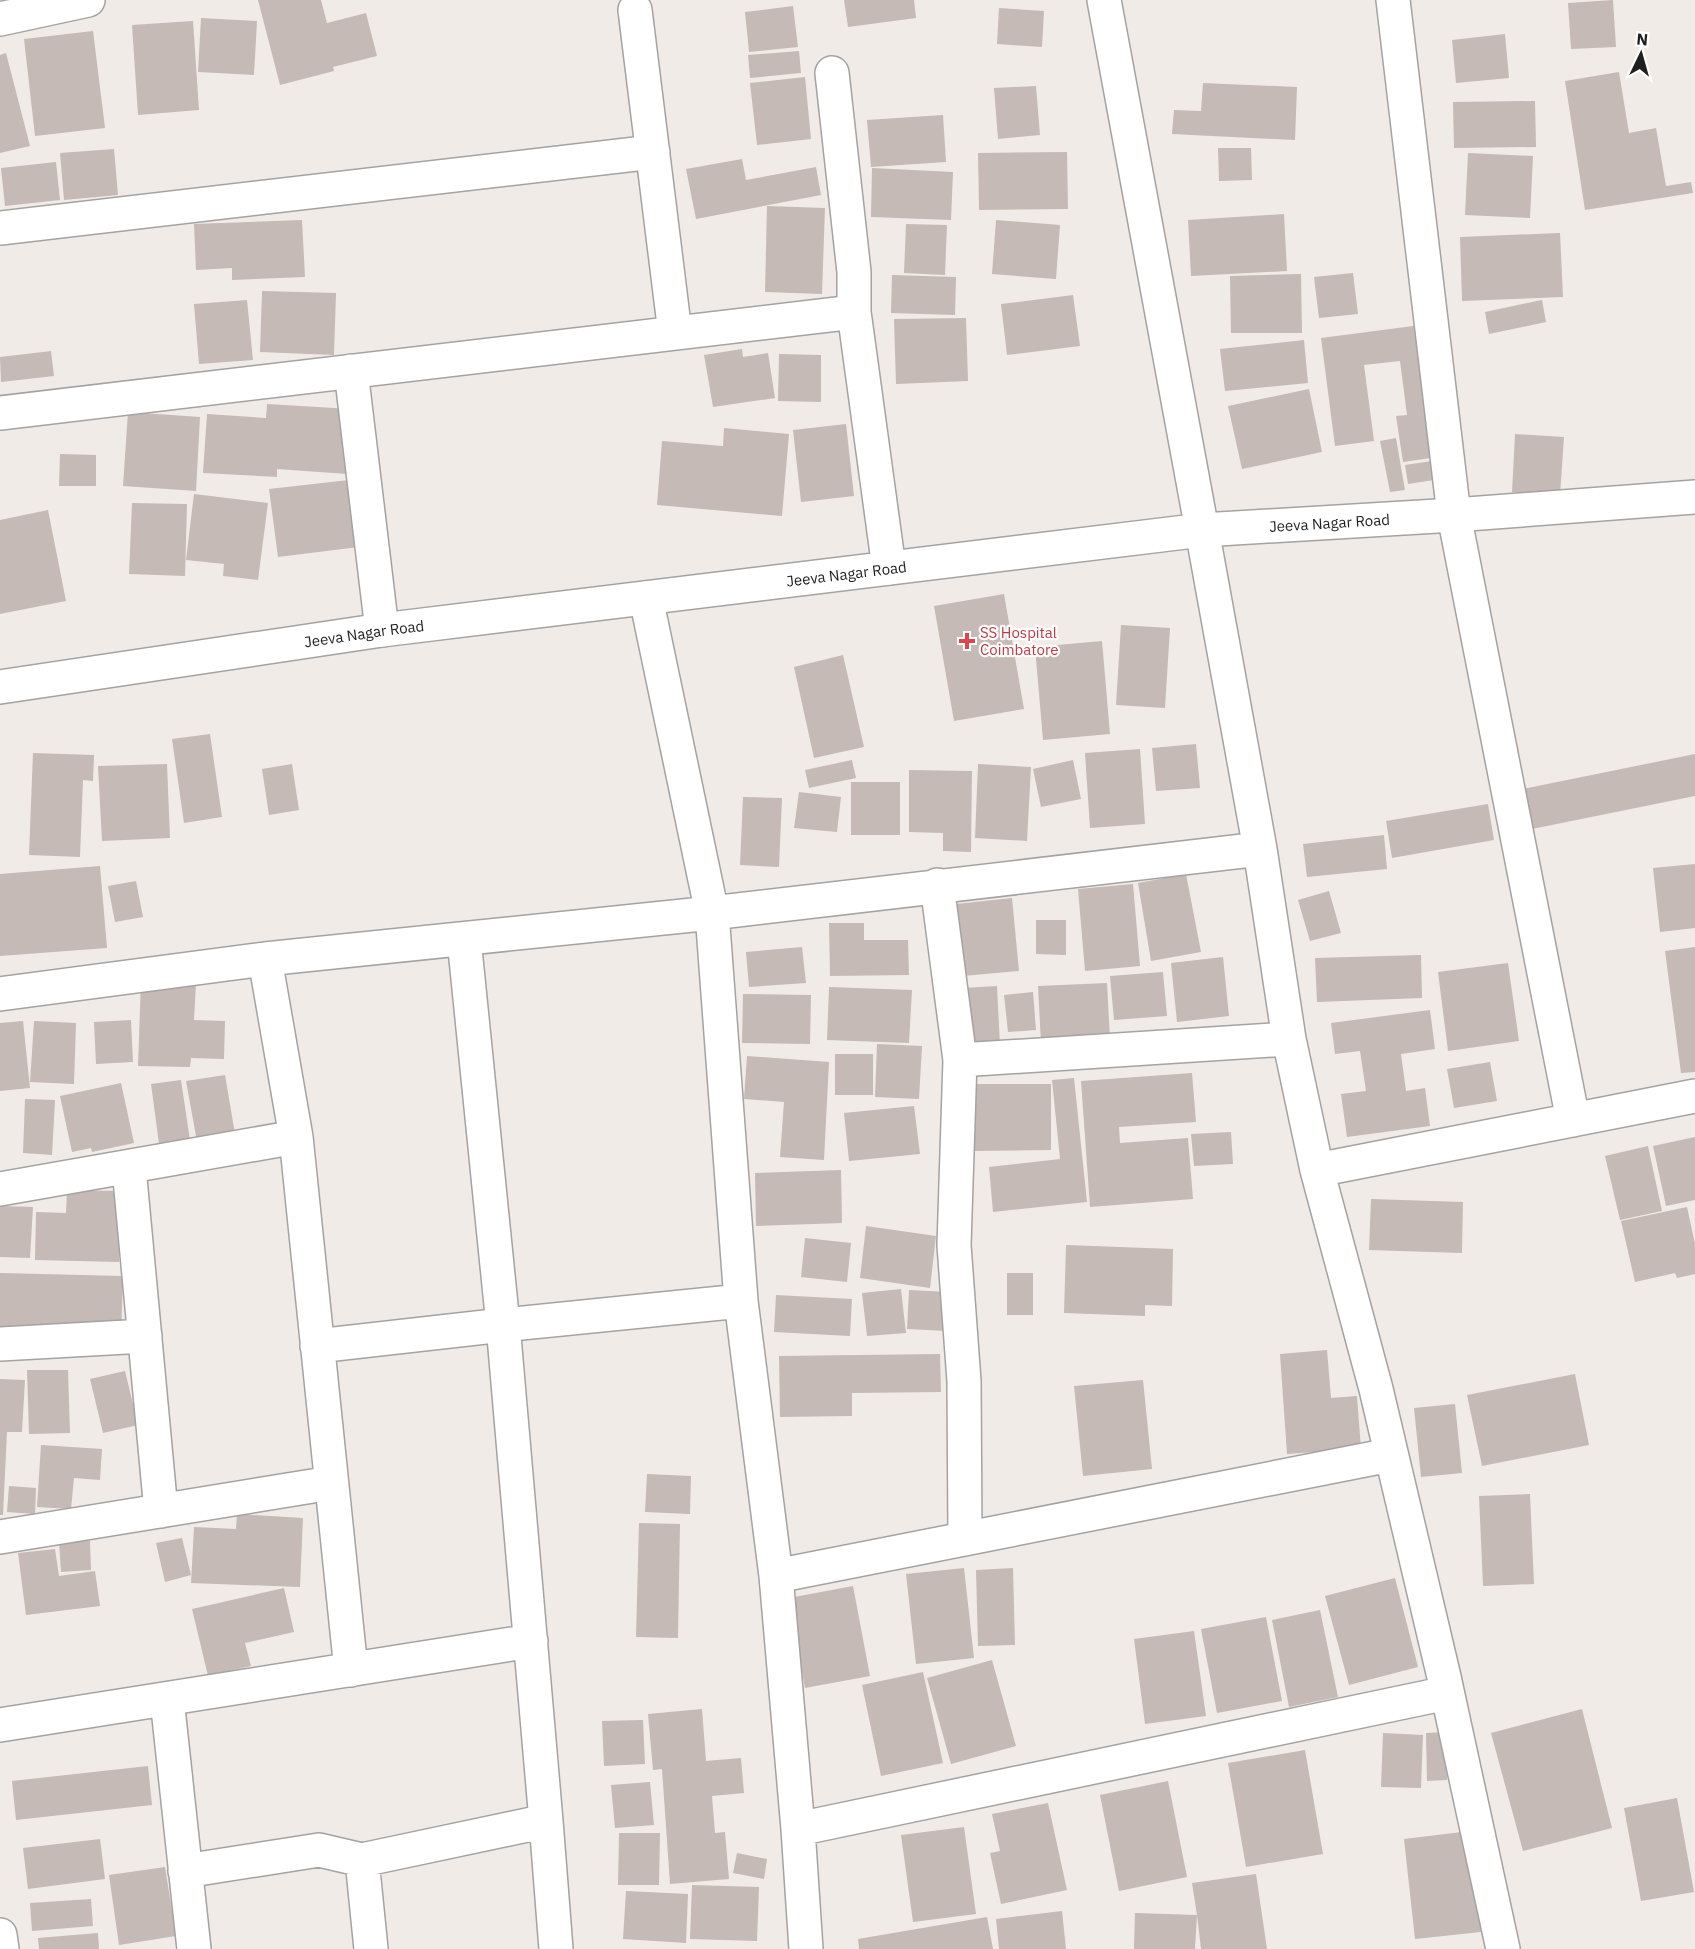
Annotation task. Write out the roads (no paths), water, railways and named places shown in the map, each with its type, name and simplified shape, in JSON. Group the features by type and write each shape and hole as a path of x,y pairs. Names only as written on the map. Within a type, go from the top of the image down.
{"street":[{"path":"0,19 88,0"},
{"path":"1104,0 1260,849 1289,1039 1317,1170 1376,1389 1448,1693 1503,1949"},
{"path":"1393,0 1454,515 1574,1120"},
{"path":"635,10 675,333"},
{"path":"832,73 854,272 854,312 889,568"},
{"path":"0,228 653,152"},
{"path":"0,412 854,312"},
{"path":"351,371 382,630"},
{"name":"Jeeva Nagar Road","path":"0,687 382,630 1202,530 1454,515 1695,497"},
{"path":"646,598 712,912 741,1301 776,1576 806,1949"},
{"path":"0,994 265,959 712,912 1260,849"},
{"path":"937,885 960,1060 954,1245 964,1381 965,1538"},
{"path":"464,939 503,1324 556,1949"},
{"path":"265,959 296,1137 351,1670"},
{"path":"960,1060 1289,1039"},
{"path":"1317,1170 1695,1095"},
{"path":"0,1189 296,1137"},
{"path":"129,1168 161,1511"},
{"path":"317,1346 503,1324 741,1301"},
{"path":"0,1344 145,1336"},
{"path":"776,1576 1390,1455"},
{"path":"0,1537 331,1483"},
{"path":"0,1725 531,1641"},
{"path":"798,1829 1448,1693"},
{"path":"167,1699 194,1949"},
{"path":"185,1871 319,1850 362,1860 546,1821"},
{"path":"362,1860 371,1949"},
{"path":"0,1935 2,1949"}],"place":[{"name":"SS Hospital Coimbatore","path":"967,641"}]}
